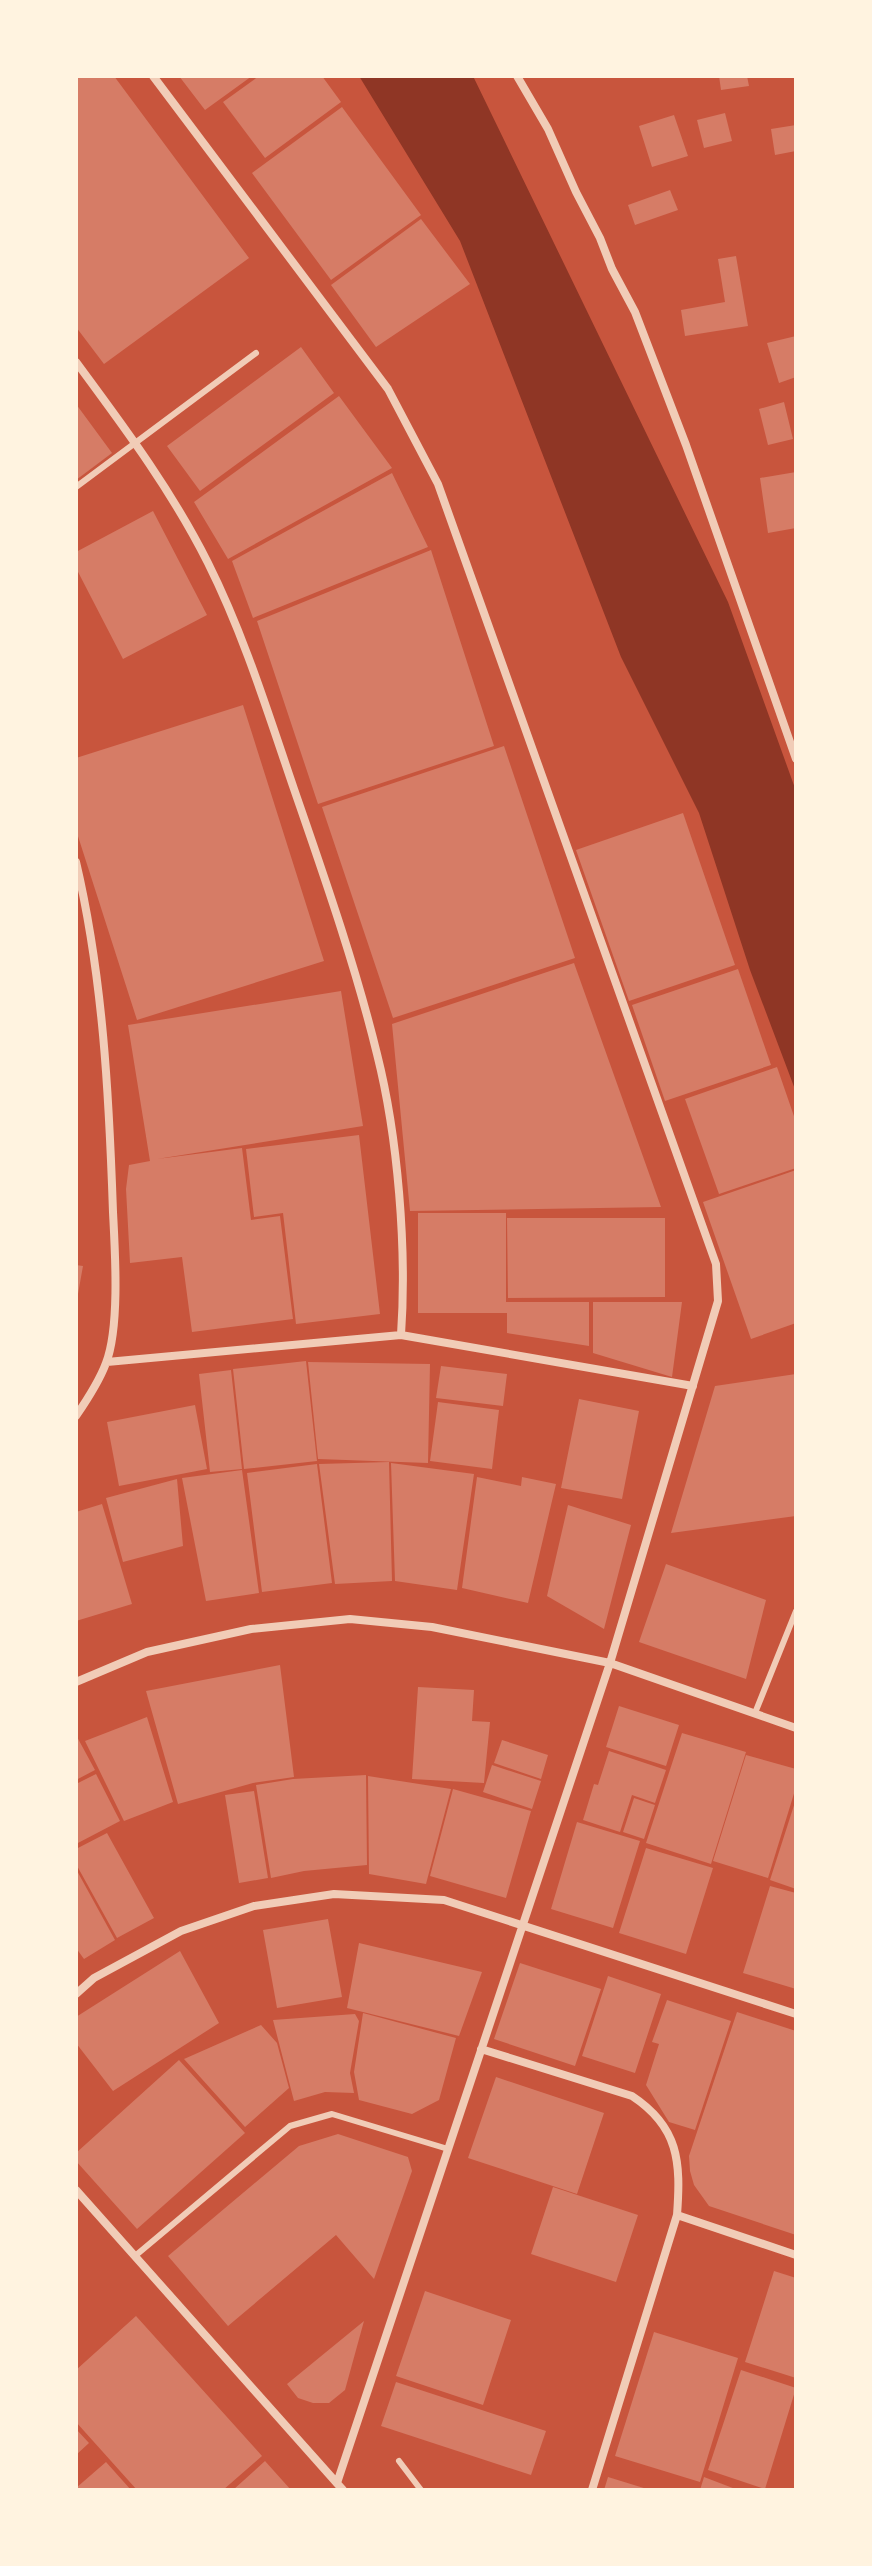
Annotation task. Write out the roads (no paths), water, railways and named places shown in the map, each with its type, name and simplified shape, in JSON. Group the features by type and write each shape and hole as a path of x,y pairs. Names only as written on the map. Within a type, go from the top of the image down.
{"street":[{"path":"153,76 388,389 438,484 716,1264 718,1301 610,1663 448,2149 340,2487"},
{"path":"517,76 548,129 635,312 686,445 796,759"},
{"path":"76,362 149,459 214,576 248,656 331,898 378,1055 395,1156 404,1292 401,1335"},
{"path":"76,862 91,926 109,1096 115,1266 107,1362 76,1416"},
{"path":"107,1362 401,1335 693,1386"},
{"path":"76,1682 147,1652 251,1629 350,1619 432,1627 610,1663 796,1728"},
{"path":"76,1994 94,1978 181,1931 254,1906 334,1894 444,1900 796,2014"},
{"path":"481,2049 632,2096 651,2108 676,2149 680,2181 677,2215 592,2490"},
{"path":"76,2190 340,2487"},
{"path":"677,2215 796,2255"}],"lane":[{"path":"76,487 256,353"},
{"path":"755,1713 796,1611"},
{"path":"135,2256 290,2126 332,2114 448,2149"},
{"path":"399,2461 421,2490"}]}
